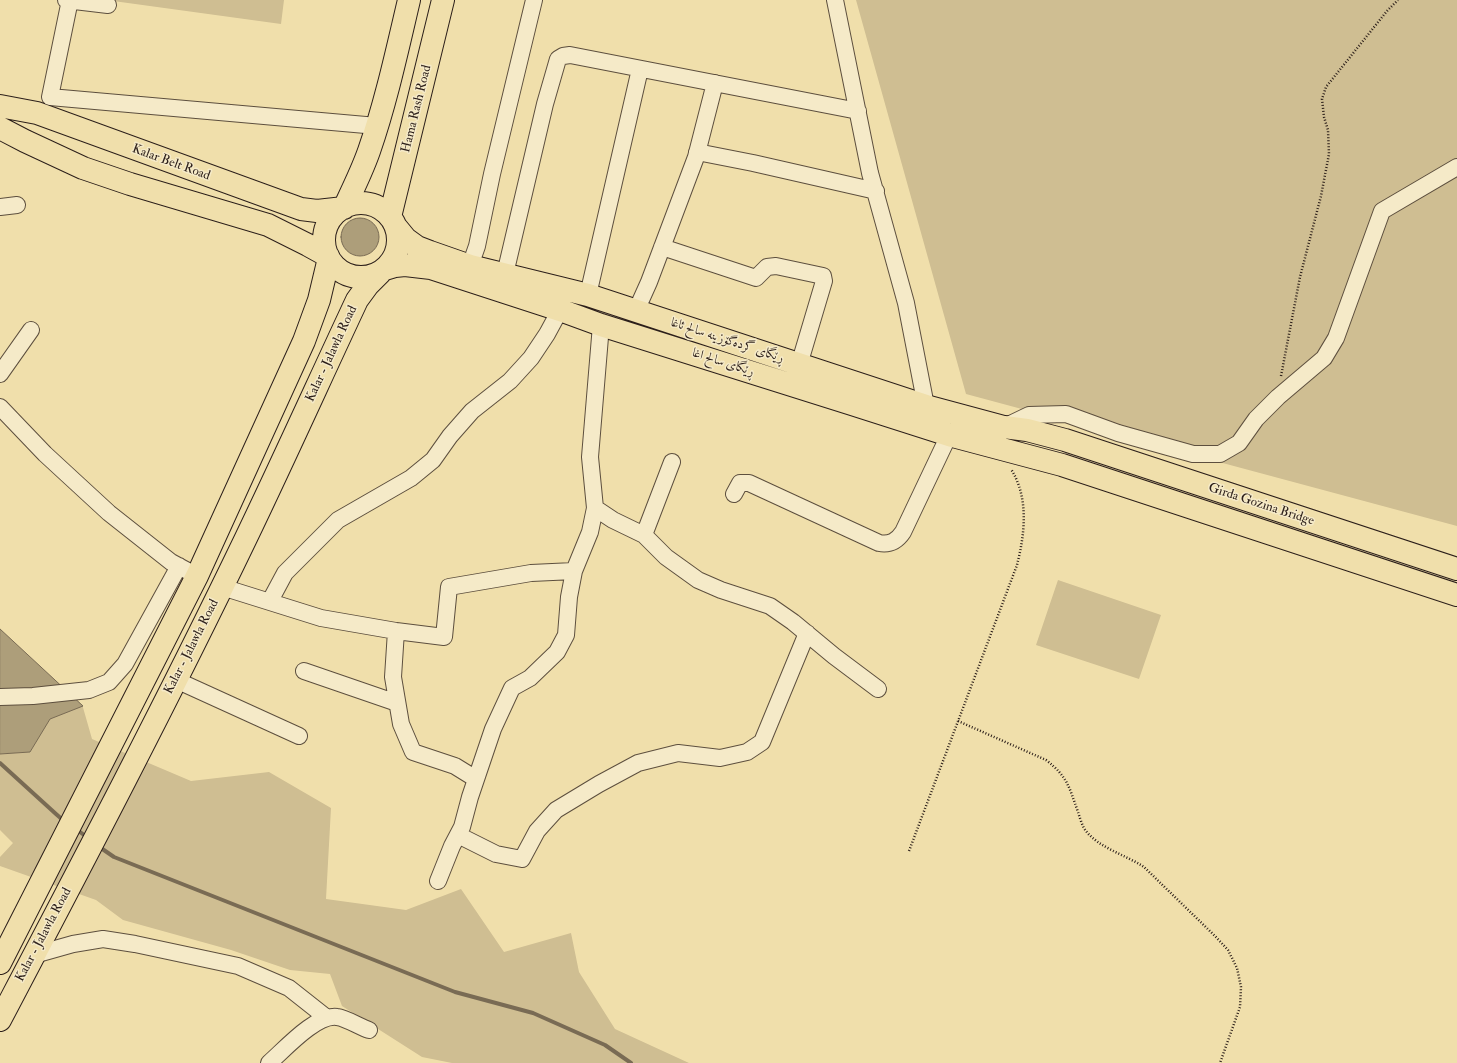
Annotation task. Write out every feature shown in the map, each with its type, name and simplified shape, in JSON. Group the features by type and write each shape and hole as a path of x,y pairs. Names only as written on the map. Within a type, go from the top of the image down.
{"highway":[{"path":"344,208 368,152 377,126 389,84 409,0"},
{"name":"Hama Rash Road","path":"393,223 443,0"},
{"name":"Kalar Belt Road","path":"0,106 37,113 300,209 317,210 344,208"},
{"path":"25,141 19,131 22,118 28,114 37,113"},
{"path":"0,128 83,168 130,184 268,225 328,257 342,272 351,276 370,276 382,271 391,263 397,250 398,237 393,223 383,210 374,206 354,204 344,208 333,217 326,229 324,243 328,257"},
{"name":"ڕێگای گردەگۆزینە سالح ئاغا","path":"393,223 406,239 417,247 470,266 588,296 926,406 1004,427 1027,430 1065,440"},
{"name":"Kalar - Jalawla Road","path":"0,963 124,721 188,571 218,531 304,341 319,300 328,257"},
{"name":"ڕێگای سالح اغا","path":"382,271 395,266 405,265 431,268 601,325 949,435 1062,465 1457,595"},
{"name":"Kalar - Jalawla Road","path":"0,1020 57,913 246,539 357,300 368,285 382,271"},
{"path":"998,448 1004,427"},
{"name":"Girda Gozina Bridge","path":"1065,440 1457,569"},
{"path":"218,531 246,539"}],"street":[{"path":"66,0 108,5"},
{"path":"70,0 50,96 377,126"},
{"path":"470,266 477,246 492,174 534,0"},
{"path":"835,0 870,173 906,303 926,406"},
{"path":"505,274 545,104 558,59 563,56 640,69 858,111"},
{"path":"588,296 640,69"},
{"path":"636,311 650,282 697,152 714,83"},
{"path":"697,152 876,191"},
{"path":"1004,427 1029,415 1066,414 1118,433 1193,454 1220,454 1239,443 1256,419 1278,397 1324,358 1336,338 1382,211 1457,168"},
{"path":"0,207 17,205"},
{"path":"662,247 756,278 767,268 776,266 823,276 824,281 799,365"},
{"path":"270,602 285,573 338,520 411,478 433,460 450,436 472,411 510,381 531,358 547,334 560,310"},
{"path":"438,881 452,846 462,827 492,730 512,688 530,678 558,652 566,635 569,598 574,571 590,532 595,508 590,457 601,325"},
{"path":"0,374 31,330"},
{"path":"0,407 45,454 109,513 171,562 188,571 125,664 109,682 89,690 33,696 0,697"},
{"path":"734,494 740,483 749,482 879,543 890,543 900,537 903,532 949,435"},
{"path":"644,534 672,462"},
{"path":"595,508 613,520 644,534 666,557 698,580 721,590 770,606 793,622 834,656 878,689"},
{"path":"222,587 321,618 396,631 444,637 449,587 531,573 574,571"},
{"path":"396,631 393,677 401,724 413,752 455,766 476,778"},
{"path":"458,835 496,854 522,859 537,831 556,810 638,763 678,753 720,758 747,752 762,742 807,633"},
{"path":"304,671 397,703"},
{"path":"176,680 299,736"},
{"path":"34,955 73,944 103,939 135,944 238,966 289,988 327,1018"},
{"path":"269,1063 315,1023 327,1018 338,1017 369,1030"}],"path":[{"path":"1278,397 1300,276 1321,196 1329,154 1328,130 1324,117 1322,99 1326,87 1387,11 1398,0"},
{"path":"910,851 1017,565 1022,544 1024,522 1018,480 998,448"},
{"path":"958,721 1046,760 1058,770 1067,782 1085,830 1091,838 1134,860 1144,867 1228,950 1237,968 1240,981 1240,1007 1220,1063"}],"shaded area":[{"path":"106,0 284,0 281,24"},
{"path":"856,0 1457,0 1457,526 966,394"},
{"path":"356,218 364,218 371,221 376,226 379,237 376,248 371,253 364,256 356,256 349,253 344,248 341,241 341,233 344,226 349,221"},
{"path":"1058,580 1161,615 1139,679 1036,645"},
{"path":"0,629 83,706 50,719 30,752 0,754"},
{"path":"82,704 92,739 191,781 269,772 331,808 326,899 406,910 461,889 504,952 571,933 579,972 615,1029 689,1063 452,1063 422,1057 342,1006 330,974 290,970 231,950 123,920 96,900 0,866 0,857 13,843 0,830 0,754 30,752 47,720"}],"waterway":[{"path":"0,763 65,822"},
{"path":"76,829 88,838"},
{"path":"98,846 114,857 455,992 533,1013 605,1045 631,1063"}]}
